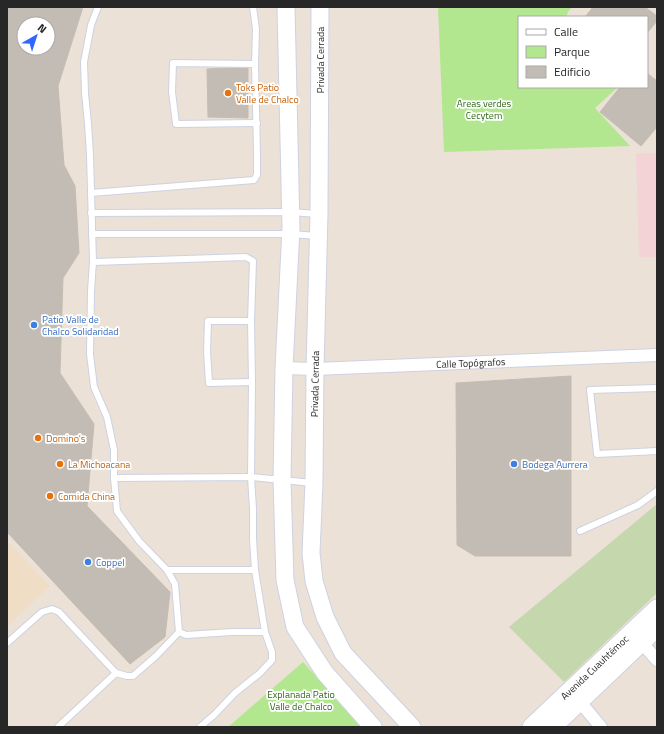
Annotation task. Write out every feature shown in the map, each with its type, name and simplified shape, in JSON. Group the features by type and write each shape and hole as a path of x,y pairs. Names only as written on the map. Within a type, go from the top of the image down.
{"street":[{"path":"286,7 290,234 284,368 282,480 285,580 296,627 324,673 373,727"},
{"name":"Privada Cerrada","path":"320,7 319,214 314,483 311,553 314,580 325,617 343,653 412,727"},
{"name":"Calle Topógrafos","path":"284,368 315,369 657,354"},
{"name":"Avenida Cuauhtémoc","path":"531,727 657,608"},
{"name":"Avenida Cuauhtémoc","path":"553,727 657,628"},
{"path":"641,642 657,660"},
{"path":"580,702 601,727"}],"lane":[{"path":"7,643 42,612 52,609 59,612 116,673 133,676 156,656 179,632 175,584 167,570 139,541 117,511 114,478 114,450 107,417 94,387 90,354 93,262 90,155 84,62 91,25 98,7"},
{"path":"91,193 254,180 257,175 257,123 255,64 256,30 253,7"},
{"path":"255,64 173,63 172,92 176,124 257,123"},
{"path":"91,213 290,212 319,214"},
{"path":"92,234 290,234 318,236"},
{"path":"93,262 246,257 253,261 251,321 251,478 253,539 255,570 265,632 272,652 272,660 260,673 235,693 200,727"},
{"path":"251,321 208,321 207,351 209,383 252,382"},
{"path":"657,388 590,390 597,454 657,451"},
{"path":"114,478 251,478 314,483"},
{"path":"580,531 638,505 657,491"},
{"path":"167,570 255,570"},
{"path":"179,632 186,636 232,632 265,632"},
{"path":"58,727 116,673"}],"shaded area":[{"path":"636,153 657,153 657,257 639,257"},
{"path":"7,541 50,586 7,626"}],"green space":[{"name":"Areas verdes Cecytem","path":"438,7 572,7 566,16 518,16 518,88 617,88 595,108 630,146 444,152"},
{"path":"657,504 657,593 564,682 509,627"},
{"name":"Explanada Patio Valle de Chalco","path":"303,662 362,727 228,727"}],"building":[{"name":"Patio Valle de Chalco Solidaridad","path":"7,7 83,7 58,86 64,165 75,186 79,253 63,278 60,373 94,424 87,506 170,592 165,637 130,664 7,532"},
{"path":"593,7 645,7 657,16 657,21 648,32 648,16 586,16"},
{"name":"Toks Patio Valle de Chalco","path":"248,68 248,118 208,117 207,69"},
{"path":"648,74 657,81 657,127 641,146 600,112 619,88 648,88"},
{"name":"Bodega Aurrera","path":"571,376 571,556 475,556 457,545 456,383"}],"place":[{"name":"Toks Patio Valle de Chalco","path":"228,93"},
{"name":"Patio Valle de Chalco Solidaridad","path":"34,325"},
{"name":"Domino's","path":"38,438"},
{"name":"La Michoacana","path":"60,464"},
{"name":"Bodega Aurrera","path":"514,464"},
{"name":"Comida China","path":"50,496"},
{"name":"Coppel","path":"88,562"}]}
